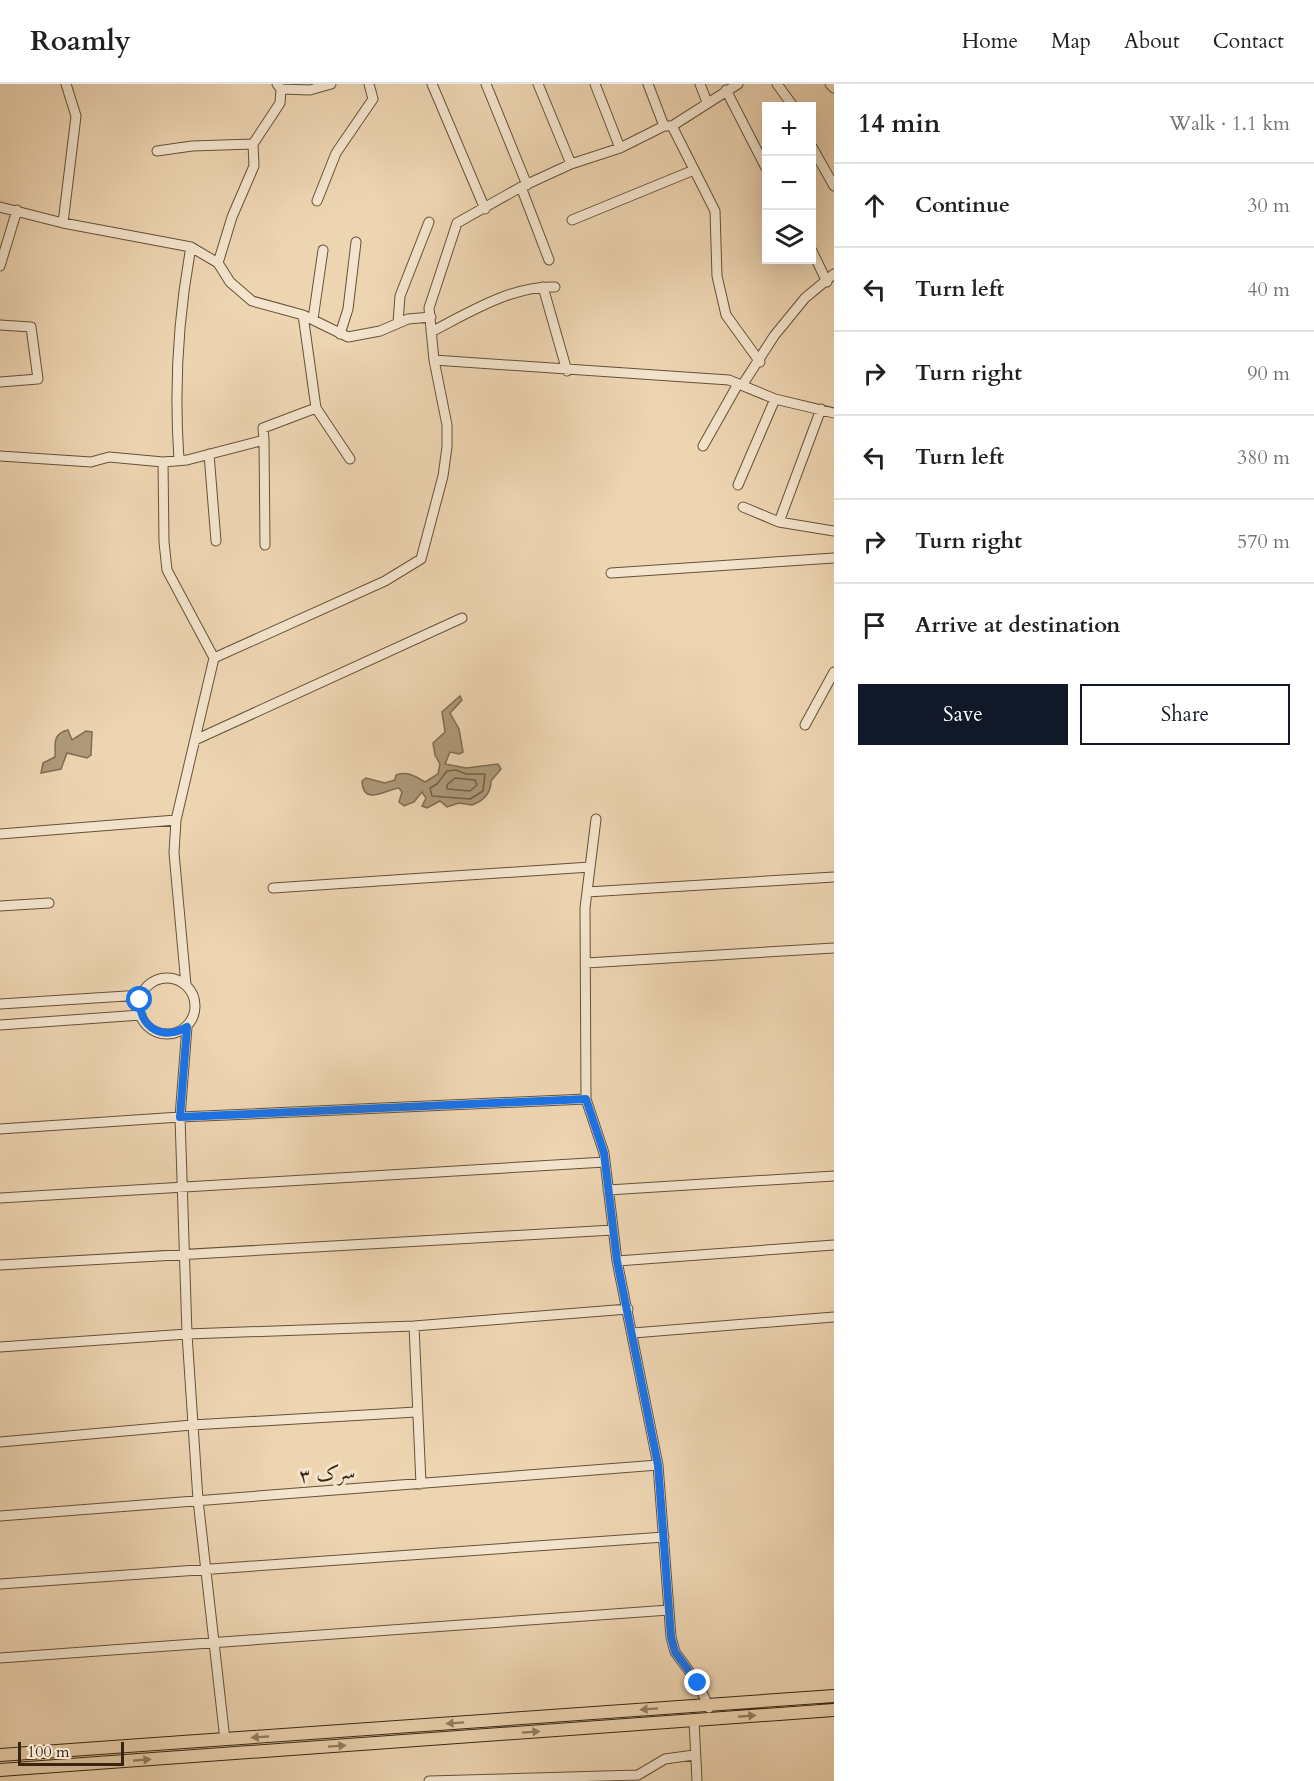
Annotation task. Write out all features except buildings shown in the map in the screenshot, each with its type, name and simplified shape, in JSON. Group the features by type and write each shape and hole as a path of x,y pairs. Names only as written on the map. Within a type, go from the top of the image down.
{"main road":[{"path":"0,1755 834,1696"},
{"path":"0,1770 834,1710"}],"street":[{"path":"63,223 76,116 66,84"},
{"path":"317,201 336,153 373,99 369,84"},
{"path":"432,84 485,209"},
{"path":"486,84 549,260"},
{"path":"538,84 570,164"},
{"path":"595,84 620,148"},
{"path":"648,84 668,126 715,211 717,276 726,315 760,362"},
{"path":"699,84 707,102"},
{"path":"214,658 385,582 421,559 444,476 447,447 447,425 434,360 429,308 457,223 570,164 620,148 668,126 694,113 707,102 738,84"},
{"path":"777,84 790,102"},
{"path":"830,84 834,88"},
{"path":"218,263 232,217 254,166 253,144 280,103 279,86 310,90 326,85"},
{"path":"726,90 762,160"},
{"path":"157,151 192,146 253,144"},
{"path":"816,154 834,186"},
{"path":"572,220 694,170"},
{"path":"0,207 63,223 191,247 218,263 230,282 252,301 303,315 348,337 380,331 408,319 431,317"},
{"path":"0,267 17,210"},
{"path":"398,323 400,296 429,222"},
{"path":"340,334 348,309 356,242"},
{"path":"180,460 178,350 181,302 191,247"},
{"path":"313,319 323,250"},
{"path":"816,259 827,282"},
{"path":"703,446 741,384 760,362 774,336 805,298 834,274"},
{"path":"431,332 479,308 543,287 555,287"},
{"path":"543,287 567,371"},
{"path":"303,315 316,408 350,459"},
{"path":"0,326 31,327 38,379 0,382"},
{"path":"434,360 567,371 729,380 775,399 834,413"},
{"path":"738,484 775,399"},
{"path":"266,544 263,428 316,408"},
{"path":"779,522 821,410"},
{"path":"0,456 91,462 108,457 163,462 209,454 264,440"},
{"path":"209,454 216,541"},
{"path":"163,462 163,520 167,570 214,658 176,820 174,853 186,985 195,1001 195,1012 187,1027 180,1117 183,1253 192,1425 212,1640 225,1740"},
{"path":"743,507 779,522 834,531"},
{"path":"611,573 834,558"},
{"path":"195,740 462,618"},
{"path":"805,725 834,672"},
{"path":"596,819 587,892 586,1099 605,1162 617,1261 658,1465 669,1610 675,1652 698,1683 714,1719"},
{"path":"0,834 176,820"},
{"path":"273,888 590,867"},
{"path":"587,892 834,877"},
{"path":"0,906 49,903"},
{"path":"586,963 834,948"},
{"path":"186,985 173,978 162,978 152,982 142,995 141,1015 151,1029 161,1033 172,1034 187,1027"},
{"path":"0,1004 142,995"},
{"path":"0,1025 141,1015"},
{"path":"0,1129 180,1117 586,1099"},
{"path":"0,1198 605,1162"},
{"path":"608,1190 834,1176"},
{"path":"0,1265 613,1230"},
{"path":"617,1261 834,1245"},
{"path":"0,1347 187,1335 414,1326 628,1309"},
{"path":"633,1333 834,1317"},
{"path":"414,1326 416,1412 421,1484"},
{"path":"0,1442 192,1425 416,1412"},
{"name":"سرک ۳","path":"0,1516 658,1465"},
{"path":"0,1584 664,1537"},
{"path":"0,1658 212,1640 669,1610"},
{"path":"694,1720 693,1755 697,1781"},
{"path":"429,1781 638,1775 665,1759 693,1755"}],"water":[{"path":"460,696 462,700 450,713 459,729 463,752 459,754 450,752 445,764 466,768 498,764 501,769 491,781 486,796 472,805 459,803 447,807 440,801 427,808 422,806 426,798 422,792 414,802 404,806 399,802 402,792 399,788 377,795 367,793 363,789 362,781 366,778 385,783 395,780 396,775 408,774 425,782 438,774 440,764 435,755 433,743 445,732 442,712"},
{"path":"68,730 72,740 86,731 92,732 91,755 87,758 67,753 61,769 41,773 43,763 55,757 57,737"}],"route":[{"path":"140,1000 139,1011 151,1029 172,1034 187,1027 180,1117 586,1099 604,1153 617,1261 658,1465 671,1637 680,1662 698,1683"}]}
